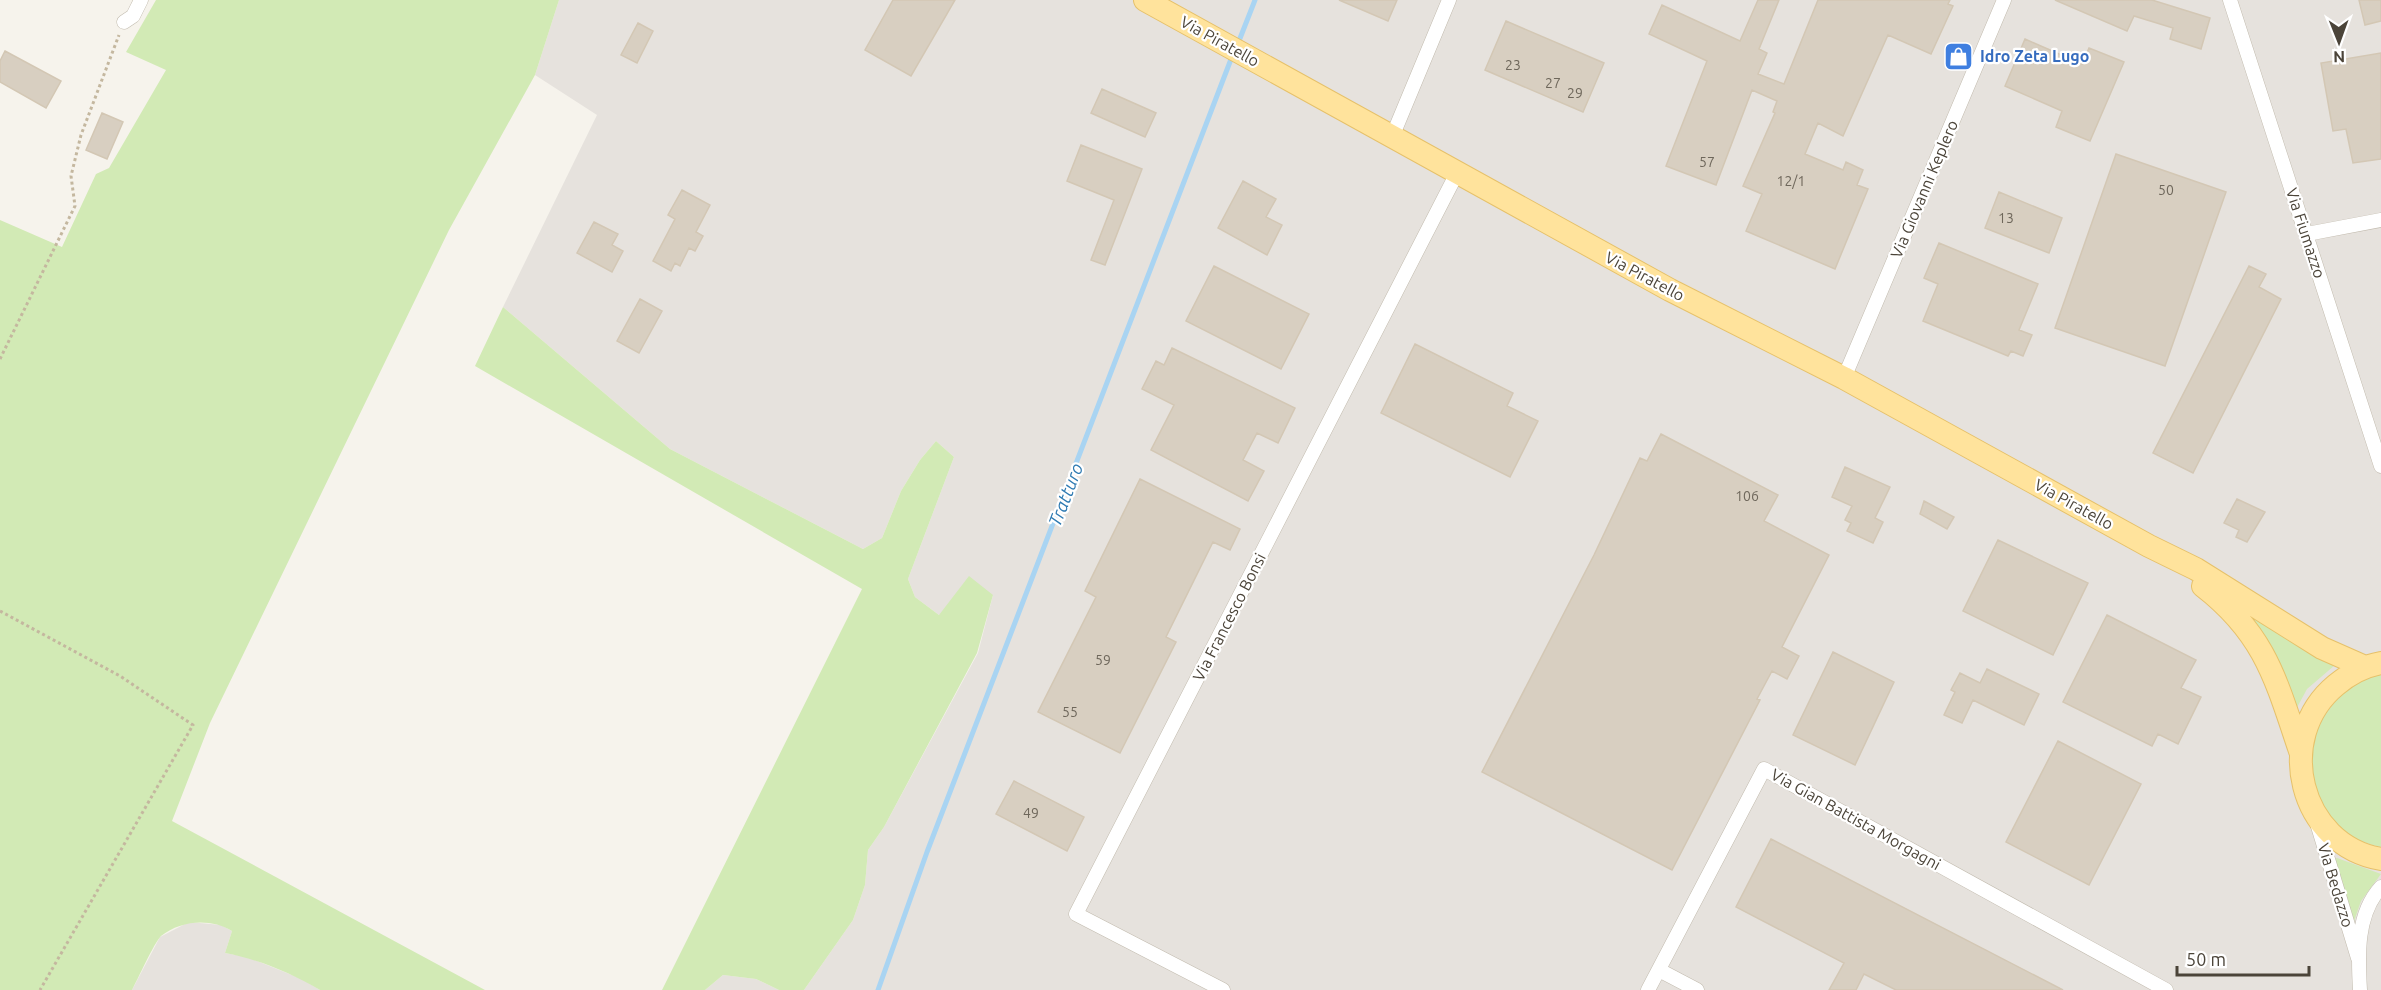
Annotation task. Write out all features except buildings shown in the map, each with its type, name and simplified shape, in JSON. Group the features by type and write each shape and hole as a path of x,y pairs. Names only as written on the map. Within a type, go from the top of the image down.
{"main road":[{"name":"Via Piratello","path":"1145,0 1670,290 1844,378 2149,546 2196,569 2322,648 2376,663"},
{"name":"Via Piratello","path":"2149,546 2214,595 2247,627 2262,650 2277,683 2300,751"},
{"path":"2376,663 2345,677 2328,692 2314,709 2305,730 2300,751 2302,783 2314,813 2329,831 2347,846 2361,854 2381,859"}],"street":[{"path":"124,22 133,16 141,0"},
{"path":"1392,137 1449,0"},
{"name":"Via Giovanni Keplero","path":"1844,378 2004,0"},
{"name":"Via Fiumazzo","path":"2230,0 2381,466"},
{"name":"Via Francesco Bonsi","path":"1223,990 1076,914 1457,173"},
{"path":"2307,234 2381,220"},
{"name":"Via Gian Battista Morgagni","path":"1648,990 1764,769 2166,990"},
{"name":"Via Bedazzo","path":"2314,813 2358,958"},
{"name":"Via Bedazzo","path":"2360,990 2358,958 2364,917 2381,887"},
{"path":"1659,970 1696,990"}],"path":[{"path":"0,359 75,206 71,176 81,135 124,22"},
{"path":"0,611 120,676 193,725 40,990"}],"shaded area":[{"path":"559,0 2381,0 2381,990 804,990 853,920 865,885 868,850 884,827 978,653 993,595 939,615 915,597 908,579 954,457 936,441 920,460 901,491 882,538 863,549 670,449 503,307 597,115 535,75"},
{"path":"189,922 221,925 232,931 225,953 247,957 302,979 320,990 132,990 160,937"},
{"path":"723,975 756,979 779,990 705,990"}],"green space":[{"path":"156,0 559,0 535,75 449,230 210,723 172,821 485,990 320,990 274,967 225,953 232,931 215,924 196,923 178,927 161,936 132,990 0,990 0,220 62,247 96,174 109,168 166,70 126,52"},
{"path":"503,307 670,449 863,549 882,538 901,491 920,460 936,441 954,457 908,579 915,597 939,615 969,576 993,595 977,653 884,827 868,850 865,885 853,920 804,990 779,990 756,979 723,975 705,990 662,990 862,589 475,366"},
{"path":"2246,611 2335,665 2307,689 2294,713"},
{"path":"2381,674 2381,847 2350,835 2328,816 2315,791 2311,764 2316,735 2329,709 2351,688"},
{"path":"2337,858 2381,874 2361,901 2352,927 2334,859"}],"waterway":[{"name":"Tratturo","path":"1237,46 1255,0"},
{"name":"Tratturo","path":"878,990 927,852 1233,54"}],"place":[{"name":"Idro Zeta Lugo","path":"1959,56"}]}
